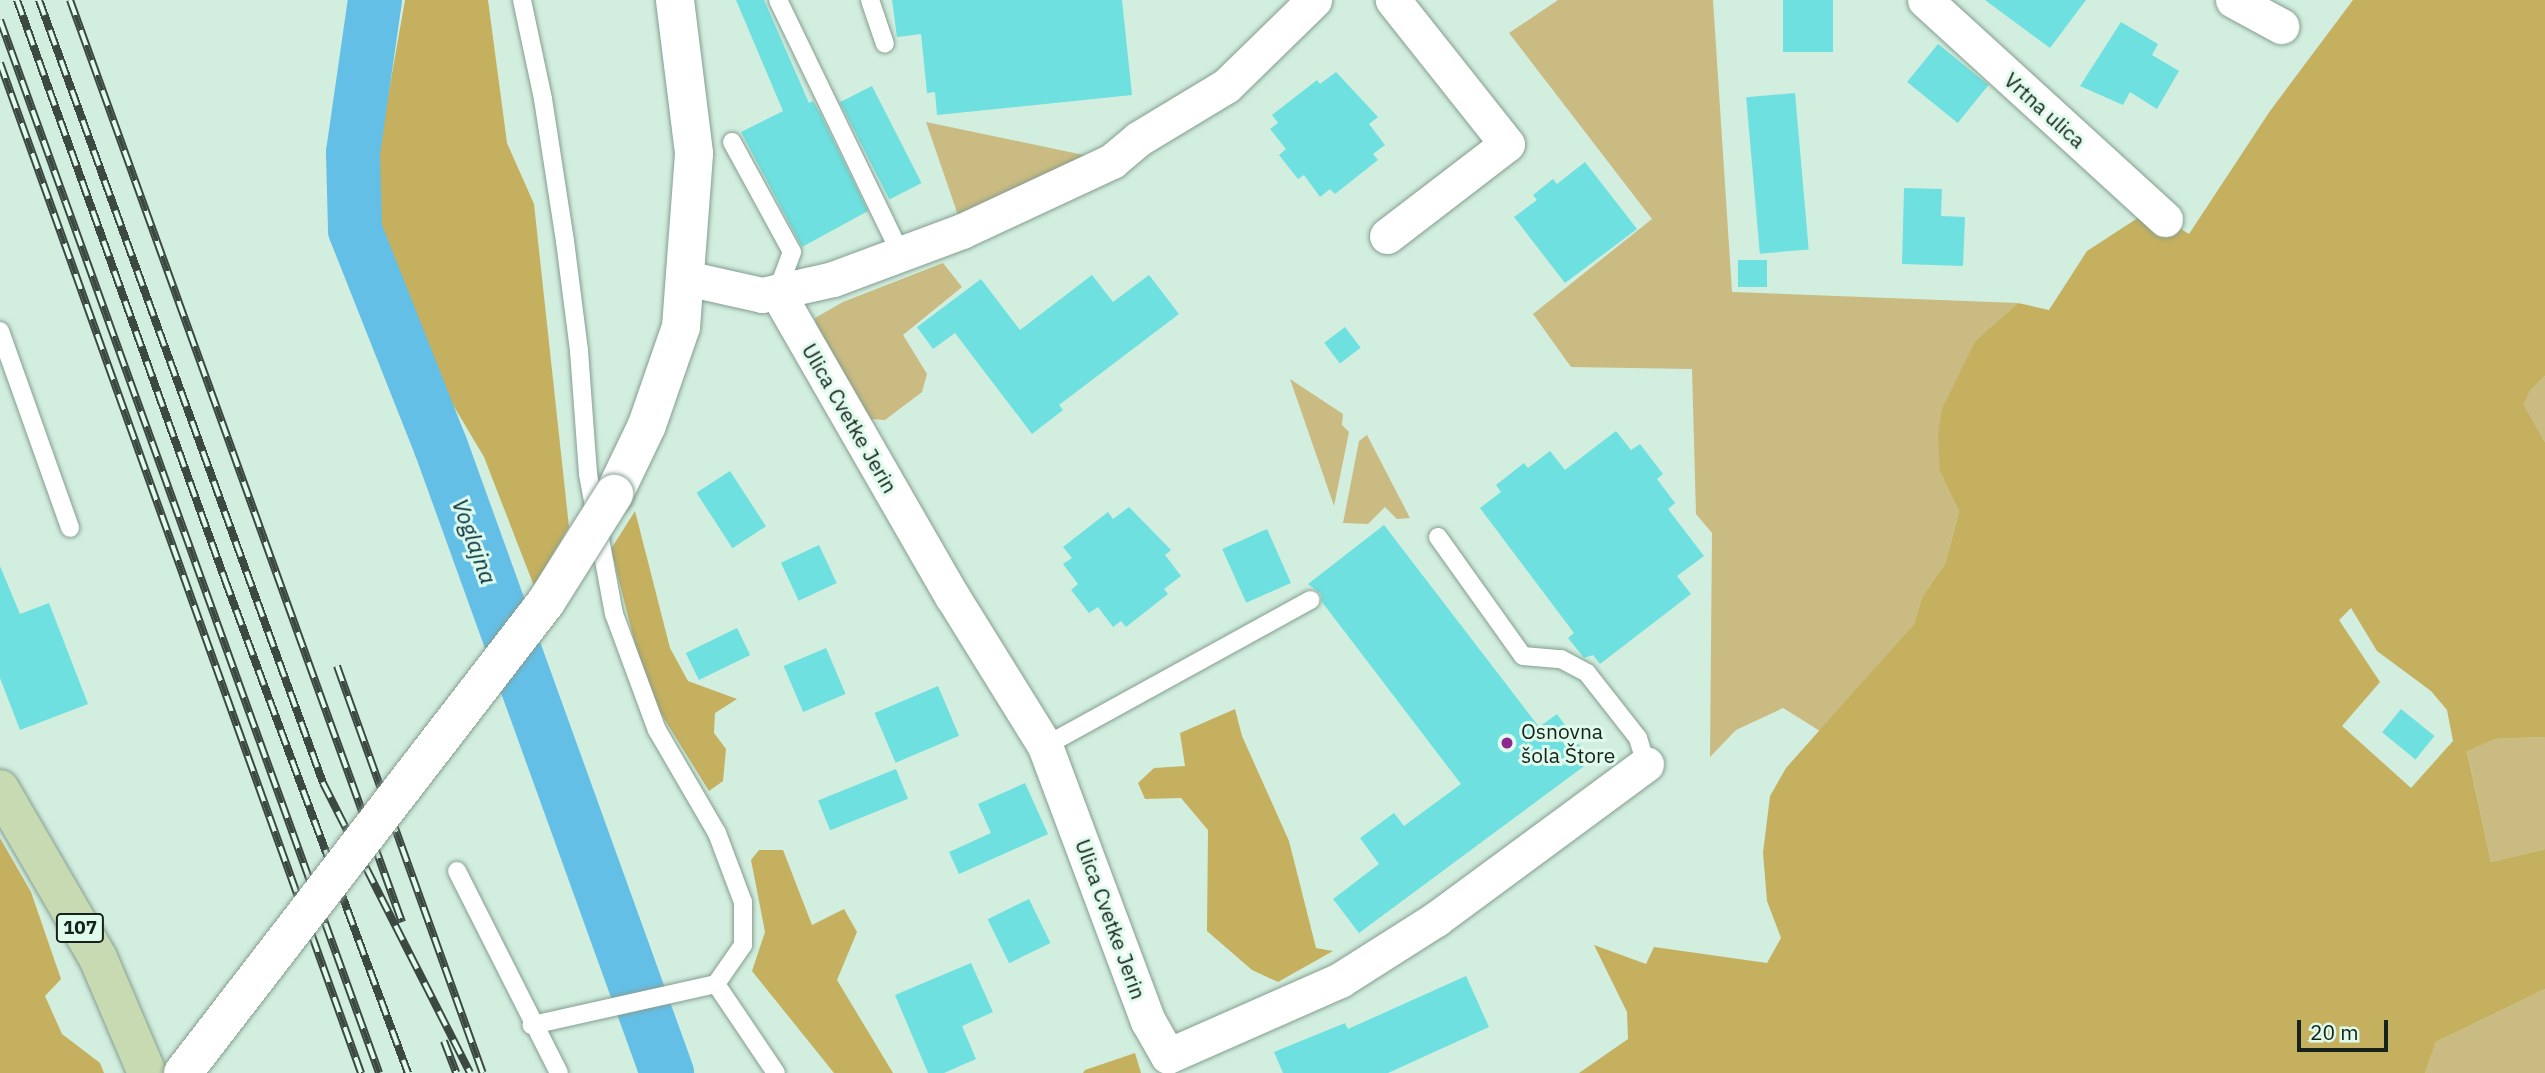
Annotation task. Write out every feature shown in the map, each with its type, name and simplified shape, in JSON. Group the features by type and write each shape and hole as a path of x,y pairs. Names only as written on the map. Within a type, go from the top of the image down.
{"main road":[{"name":"107","path":"0,789 98,958 147,1073"}],"street":[{"path":"183,1073 545,602 614,494 647,425 681,327 686,278 694,153 675,0"},
{"path":"686,278 761,295 833,279 962,231 1112,161 1138,139 1226,86 1314,0"},
{"path":"1387,236 1507,144 1393,0"},
{"name":"Vrtna ulica","path":"1925,0 2165,219"},
{"path":"2233,0 2281,26"},
{"name":"Ulica Cvetke Jerin","path":"777,292 951,596 1045,746 1148,1021 1168,1056 1340,980 1436,919 1646,764"}],"lane":[{"path":"522,0 543,99 565,241 579,351 588,474 614,614 657,730 717,833 743,902 743,945 716,984 532,1025"},
{"path":"778,0 901,254"},
{"path":"870,0 885,44"},
{"path":"733,142 792,252 777,292"},
{"path":"0,331 70,527"},
{"path":"1438,537 1522,656 1561,659 1587,673 1638,738 1646,764"},
{"path":"1045,746 1311,600"},
{"path":"457,871 532,1025 559,1073"},
{"path":"716,984 776,1073"}],"shaded area":[{"path":"405,0 488,0 507,143 534,204 569,527 534,586 484,457 418,346 390,276 375,210 376,164"},
{"path":"1558,0 1713,0 1732,292 2018,303 1976,340 1940,472 1959,512 1945,564 1922,597 1914,624 1820,731 1783,708 1736,730 1710,757 1712,533 1696,514 1692,369 1571,367 1533,314 1652,219 1509,33"},
{"path":"2353,0 2545,0 2545,376 2530,391 2524,405 2545,442 2545,737 2495,739 2467,751 2491,862 2545,849 2545,989 2436,1042 2425,1073 1579,1073 1628,1039 1627,1012 1594,945 1646,964 1654,947 1767,963 1781,938 1767,901 1763,853 1770,796 1786,768 1914,624 1922,597 1945,564 1959,512 1940,472 1938,435 1942,409 1976,340 2018,303 2049,310 2087,251 2144,214 2165,219 2189,234 2270,111","holes":["2351,608 2377,651 2431,691 2447,710 2453,741 2411,788 2342,726 2380,682 2339,620"]},
{"path":"926,122 1112,161 959,218"},
{"path":"943,263 962,287 903,335 927,374 922,392 885,420 870,419 820,348 815,318 843,302"},
{"path":"2545,376 2545,442 2524,405 2530,391"},
{"path":"1290,379 1343,414 1342,425 1349,432 1334,506"},
{"path":"1367,435 1410,518 1397,519 1385,507 1368,524 1343,523 1359,441"},
{"path":"635,511 670,648 688,681 737,699 715,713 714,733 726,749 723,781 709,791 647,691 611,549"},
{"path":"1235,709 1242,736 1289,841 1316,948 1333,951 1278,982 1252,970 1207,931 1208,830 1181,798 1145,799 1138,783 1154,768 1185,766 1180,733"},
{"path":"2545,737 2545,849 2491,862 2467,750 2495,739"},
{"path":"0,838 31,892 61,979 45,996 62,1034 100,1063 104,1073 0,1073"},
{"path":"759,850 783,850 812,925 844,909 857,932 837,980 893,1073 834,1073 752,971 765,932 751,860"},
{"path":"2545,989 2545,1073 2425,1073 2436,1042"},
{"path":"1135,1053 1141,1073 1083,1073 1085,1070"}],"building":[{"path":"736,0 764,0 809,103 813,101 820,113 868,211 802,247 741,132 783,111"},
{"path":"892,0 1122,0 1132,95 937,115 935,92 927,93 921,34 897,37"},
{"path":"1783,0 1833,0 1833,52 1783,52"},
{"path":"1985,0 2086,0 2050,48"},
{"path":"2121,22 2158,44 2152,55 2179,71 2157,109 2130,92 2123,105 2080,86"},
{"path":"1938,44 1989,85 1958,123 1907,82"},
{"path":"1336,72 1378,117 1369,124 1385,145 1373,154 1378,160 1335,194 1330,189 1320,197 1304,175 1298,179 1279,155 1286,149 1270,129 1278,123 1272,115 1317,80 1320,84"},
{"path":"872,86 921,183 889,199 840,102"},
{"path":"1795,93 1809,249 1760,254 1746,97"},
{"path":"1585,162 1637,229 1565,283 1514,217 1537,200 1533,195 1553,179 1557,184"},
{"path":"1904,188 1942,189 1941,216 1965,217 1963,266 1902,264"},
{"path":"1738,260 1767,260 1767,287 1738,287"},
{"path":"1092,275 1113,302 1149,275 1179,314 1059,405 1063,410 1032,434 955,333 933,349 917,327 981,279 1020,330"},
{"path":"1345,327 1361,348 1340,363 1324,343"},
{"path":"1616,431 1631,450 1640,444 1663,474 1657,479 1675,503 1668,509 1704,556 1677,576 1691,594 1600,664 1593,655 1584,658 1568,638 1574,633 1480,508 1501,492 1496,485 1524,463 1528,468 1550,451 1565,470"},
{"path":"730,471 766,526 732,548 696,493"},
{"path":"1129,507 1171,550 1165,555 1181,576 1164,589 1168,594 1126,627 1121,621 1113,627 1098,607 1089,613 1071,590 1078,584 1063,564 1072,558 1063,547 1108,512 1113,519"},
{"path":"1384,525 1539,727 1557,714 1591,761 1359,933 1333,899 1379,864 1360,838 1394,813 1404,826 1461,784 1322,602 1321,594 1308,584"},
{"path":"1267,529 1291,583 1246,603 1222,549"},
{"path":"819,545 837,583 799,601 781,563"},
{"path":"0,566 20,614 49,603 88,704 20,730 0,678"},
{"path":"737,628 750,655 699,680 686,653"},
{"path":"826,648 846,694 803,712 784,666"},
{"path":"938,686 959,736 896,763 874,713"},
{"path":"2401,709 2434,736 2416,759 2382,732"},
{"path":"896,769 908,799 830,830 818,800"},
{"path":"1025,783 1048,834 959,874 949,852 991,833 978,804"},
{"path":"1029,899 1050,943 1009,963 988,919"},
{"path":"971,963 993,1012 962,1026 976,1059 944,1073 928,1073 895,995"},
{"path":"1466,976 1489,1027 1388,1073 1283,1073 1274,1052 1345,1023 1348,1029"}],"waterway":[{"name":"Voglajna","path":"375,0 353,153 355,230 441,447 667,1073"}],"railway":[{"path":"17,0 225,580 408,1073"},
{"path":"39,0 323,783 470,1073"},
{"path":"70,0 402,922"},
{"path":"0,20 379,1073"},
{"path":"0,63 361,1073"},
{"path":"337,666 483,1073"},
{"path":"444,1041 456,1073"}],"place":[{"name":"Osnovna šola Štore","path":"1507,743"}]}
